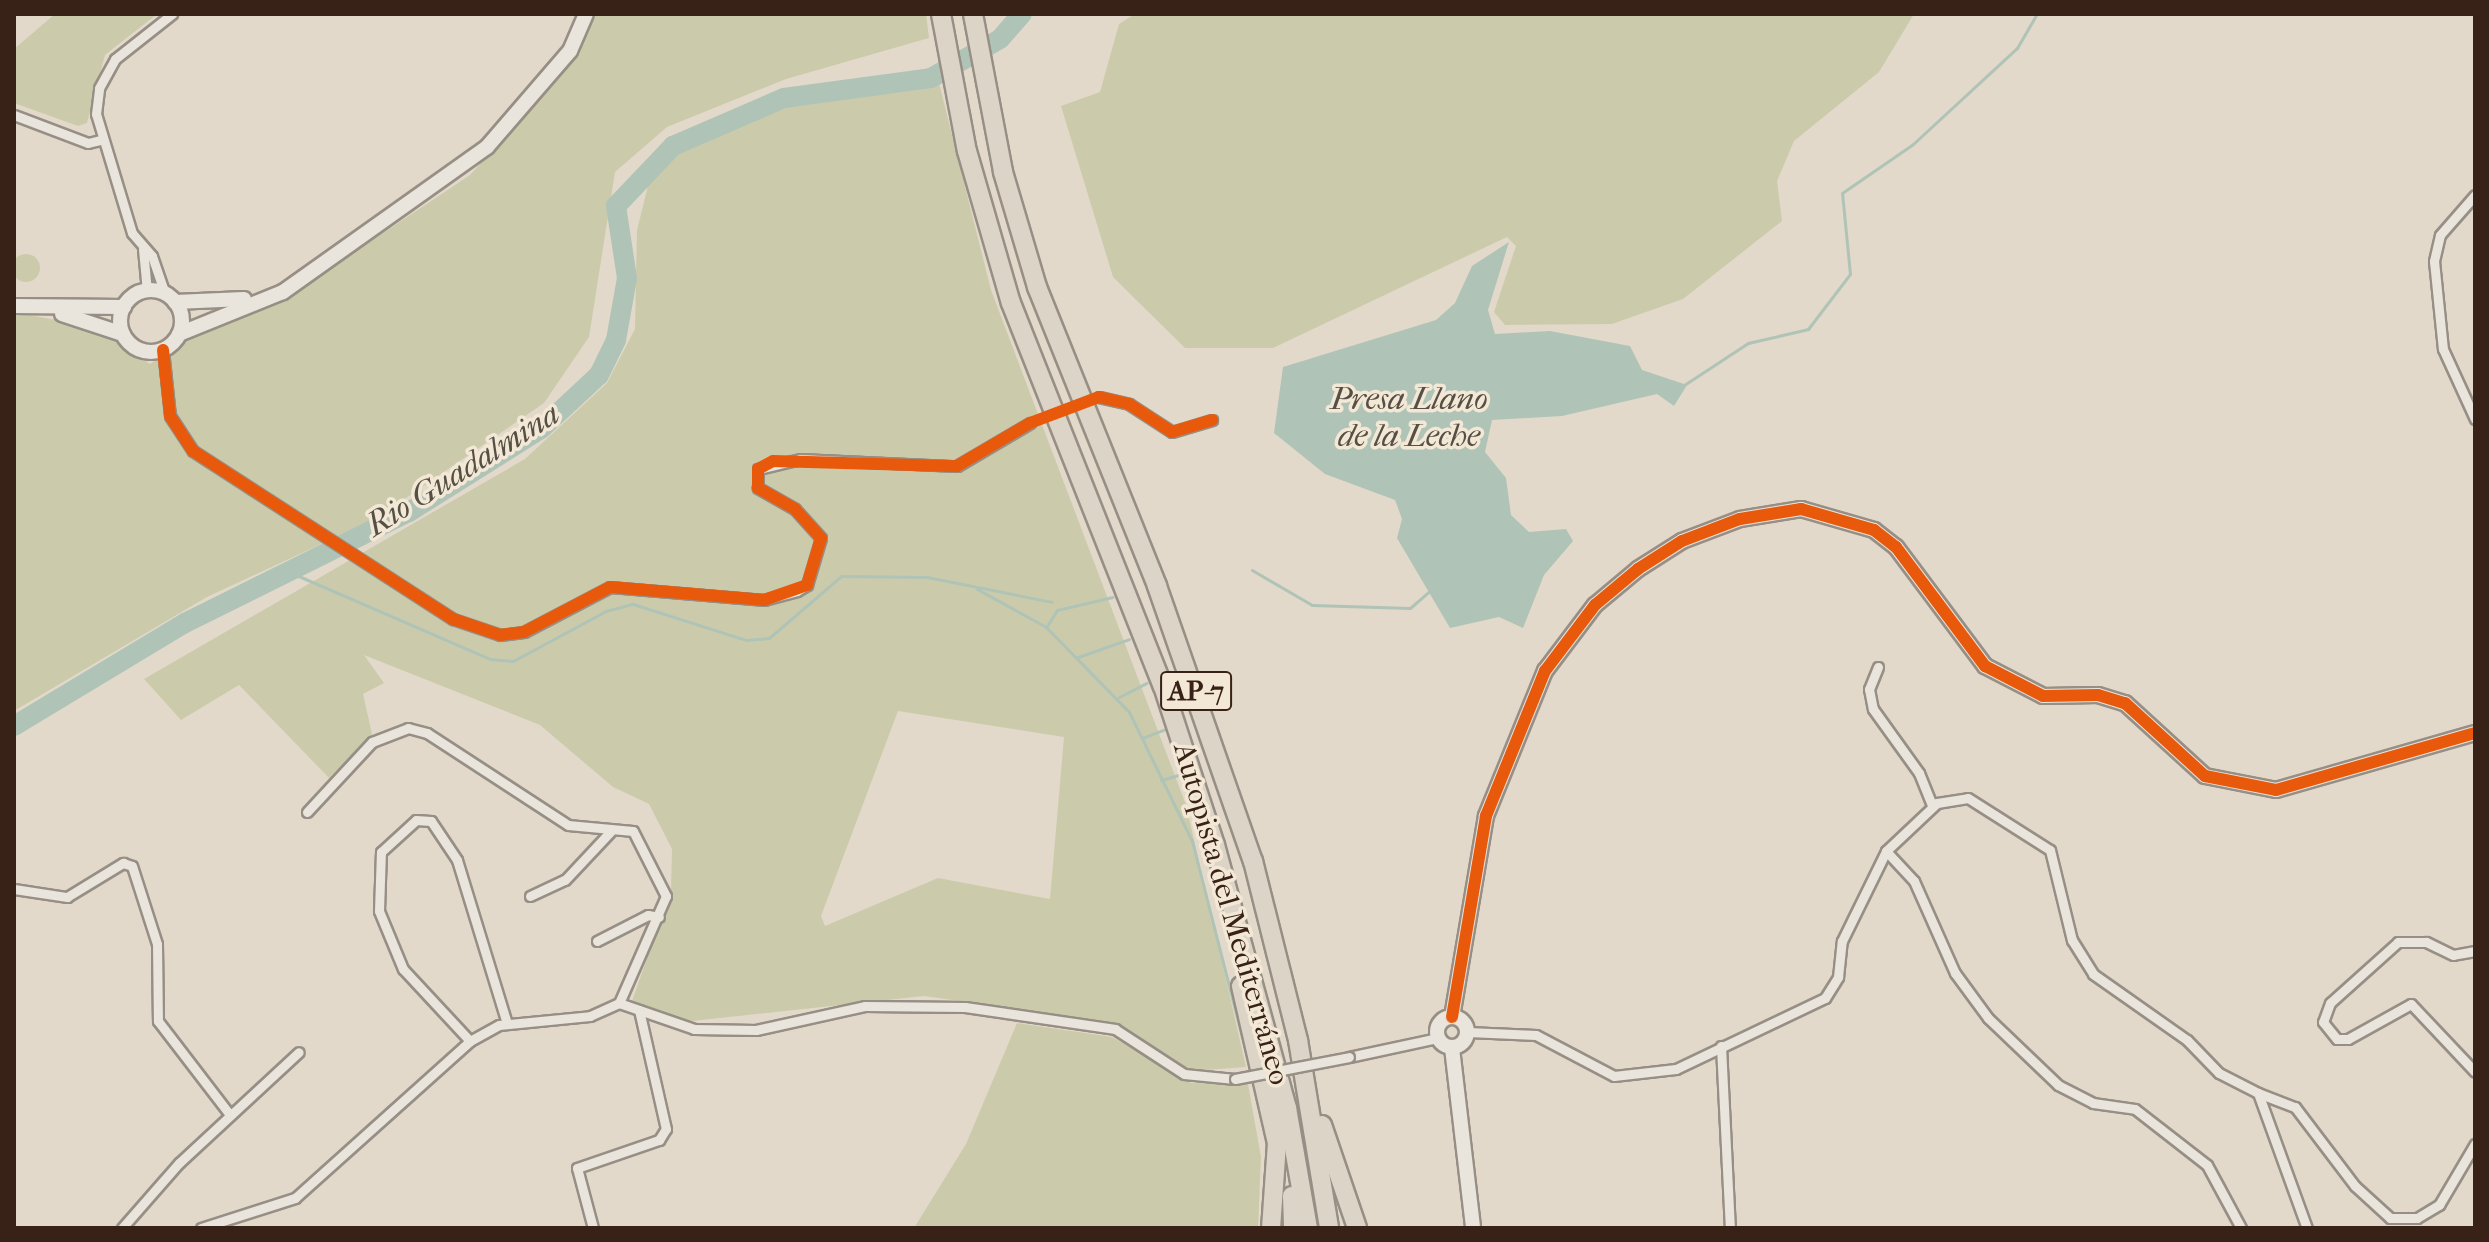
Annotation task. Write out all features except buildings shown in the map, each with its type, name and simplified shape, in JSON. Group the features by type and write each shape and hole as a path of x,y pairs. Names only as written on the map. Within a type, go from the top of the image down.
{"highway":[{"name":"Autopista del Mediterráneo","path":"941,14 976,189 1016,317 1163,686 1215,845 1269,1039 1308,1228"},
{"name":"Autopista del Mediterráneo","path":"973,14 1003,172 1058,344 1222,764 1298,1040 1329,1228"},
{"path":"1215,845 1274,1125 1271,1228"},
{"path":"1269,1039 1293,1228"},
{"path":"1298,1040 1357,1228"}],"street":[{"path":"172,14 107,71 96,114 100,140 143,249 170,298 179,334"},
{"path":"38,308 123,334 136,348 163,350 179,334 308,275 487,147 570,51 586,14"},
{"path":"14,115 88,143 100,140"},
{"path":"2475,195 2440,235 2434,261 2443,349 2475,419"},
{"path":"143,249 147,291"},
{"path":"147,291 170,298 241,300 308,275"},
{"path":"14,306 124,307 147,291"},
{"path":"123,334 124,307"},
{"path":"163,350 178,435 453,619 500,635 524,632 610,587 764,600 807,585 821,538 795,509 758,488 758,469 800,459 957,466 1030,423"},
{"path":"1099,397 1129,404 1172,432 1212,420"},
{"path":"1438,1038 1438,1027 1452,1017 1486,816 1545,671 1595,605 1638,569 1682,541 1740,519 1801,509 1874,530 1896,547 1985,666 2043,696 2098,695 2125,703 2205,776 2276,790 2475,733"},
{"path":"1878,667 1869,689 1873,709 1919,773 1932,806"},
{"path":"201,1228 295,1198 470,1041 507,1024 590,1016 619,1003 666,896 651,859 633,831 568,825 427,733 408,728 372,742 307,812"},
{"path":"1452,1017 1468,1032 1536,1035 1627,1078 1658,1076 1825,998 1838,977 1842,941 1886,851 1932,806 1968,798 2050,850 2072,940 2093,974 2187,1040 2219,1073 2295,1107 2374,1208 2390,1218 2417,1218 2439,1205 2475,1144"},
{"path":"470,1041 403,969 379,911 381,852 416,820 431,821 457,860 507,1024"},
{"path":"530,896 565,880 612,830"},
{"path":"1886,851 1914,881 1955,973 1988,1018 2058,1085 2093,1103 2135,1109 2207,1165 2241,1228"},
{"path":"14,889 67,897 123,863 132,866 157,944 158,1021 230,1115"},
{"path":"597,941 648,915 659,917"},
{"path":"2475,951 2462,956 2426,942 2398,942 2330,1003 2323,1022 2337,1039 2348,1039 2411,1004 2475,1072"},
{"path":"619,1003 694,1029 756,1030 865,1006 965,1007 1115,1029 1184,1074 1235,1079 1438,1038 1452,1048 1473,1228"},
{"path":"593,1228 577,1168 659,1140 666,1129 639,1010"},
{"path":"1452,1048 1468,1032"},
{"path":"1721,1046 1730,1228"},
{"path":"122,1228 230,1115 299,1052"},
{"path":"2258,1093 2307,1228"}],"shaded area":[{"path":"55,14 157,14 105,55 87,123 78,126 14,103 14,49"},
{"path":"596,14 926,14 929,38 786,79 667,127 615,172 589,337 544,403 377,518 207,597 14,711 14,312 97,328 150,364 201,328 299,289 470,175 578,56"},
{"path":"1135,14 1914,14 1879,72 1794,141 1777,181 1782,221 1683,299 1612,324 1505,325 1494,312 1516,246 1507,237 1273,348 1185,348 1113,277 1061,106 1100,92 1119,24"},
{"path":"939,83 991,290 1186,805 1246,1067 1191,1071 1108,1022 924,996 692,1021 631,1004 671,890 672,849 649,804 613,787 540,725 364,655 384,683 363,694 372,734 329,778 239,685 181,720 144,679 525,459 607,383 635,329 637,230 648,186 683,149 782,107","holes":["898,711 1064,737 1050,899 938,878 825,926 821,916"]},
{"path":"26,254 36,258 40,268 36,278 26,282 16,278 12,268 16,258"},
{"path":"1017,1023 1112,1037 1191,1083 1248,1084 1261,1157 1258,1228 914,1228 966,1144"}],"water":[{"name":"Presa Llano de la Leche","path":"1509,242 1488,310 1495,334 1550,331 1630,346 1642,370 1687,385 1674,406 1657,394 1562,416 1492,420 1485,452 1506,478 1511,515 1529,532 1566,529 1573,541 1544,575 1523,628 1499,617 1450,628 1397,538 1402,519 1395,500 1325,474 1274,433 1283,367 1436,320 1455,303 1472,266"}],"waterway":[{"name":"Rio Guadalmina","path":"14,726 185,623 409,512 541,429 599,375 616,340 627,278 616,206 673,146 784,98 931,78 1000,39 1022,14"},
{"path":"1684,385 1748,343 1808,329 1850,274 1842,193 1913,144 2017,48 2037,14"},
{"path":"1252,570 1312,605 1410,608 1431,590"},
{"path":"287,571 490,659 513,661 606,611 633,604 746,640 769,638 841,576 927,577 1052,602"},
{"path":"977,589 1046,627 1129,712 1192,841 1249,1064"},
{"path":"1047,626 1057,610 1113,597"},
{"path":"1078,657 1129,639"},
{"path":"1119,697 1147,683"},
{"path":"1142,738 1165,729"},
{"path":"1161,780 1179,775"}],"tunnel":[{"path":"1030,423 1099,397"}],"cycle path":[{"path":"163,350 170,416 193,451 453,619 500,635 524,632 610,587 764,600 807,585 821,538 795,509 758,488 758,469 773,461 957,466 1030,423 1099,397 1129,404 1172,432 1212,420"},
{"path":"1452,1017 1486,816 1545,671 1595,605 1638,569 1682,541 1740,519 1801,509 1874,530 1896,547 1985,666 2043,696 2098,695 2125,703 2205,776 2276,790 2475,733"}]}
